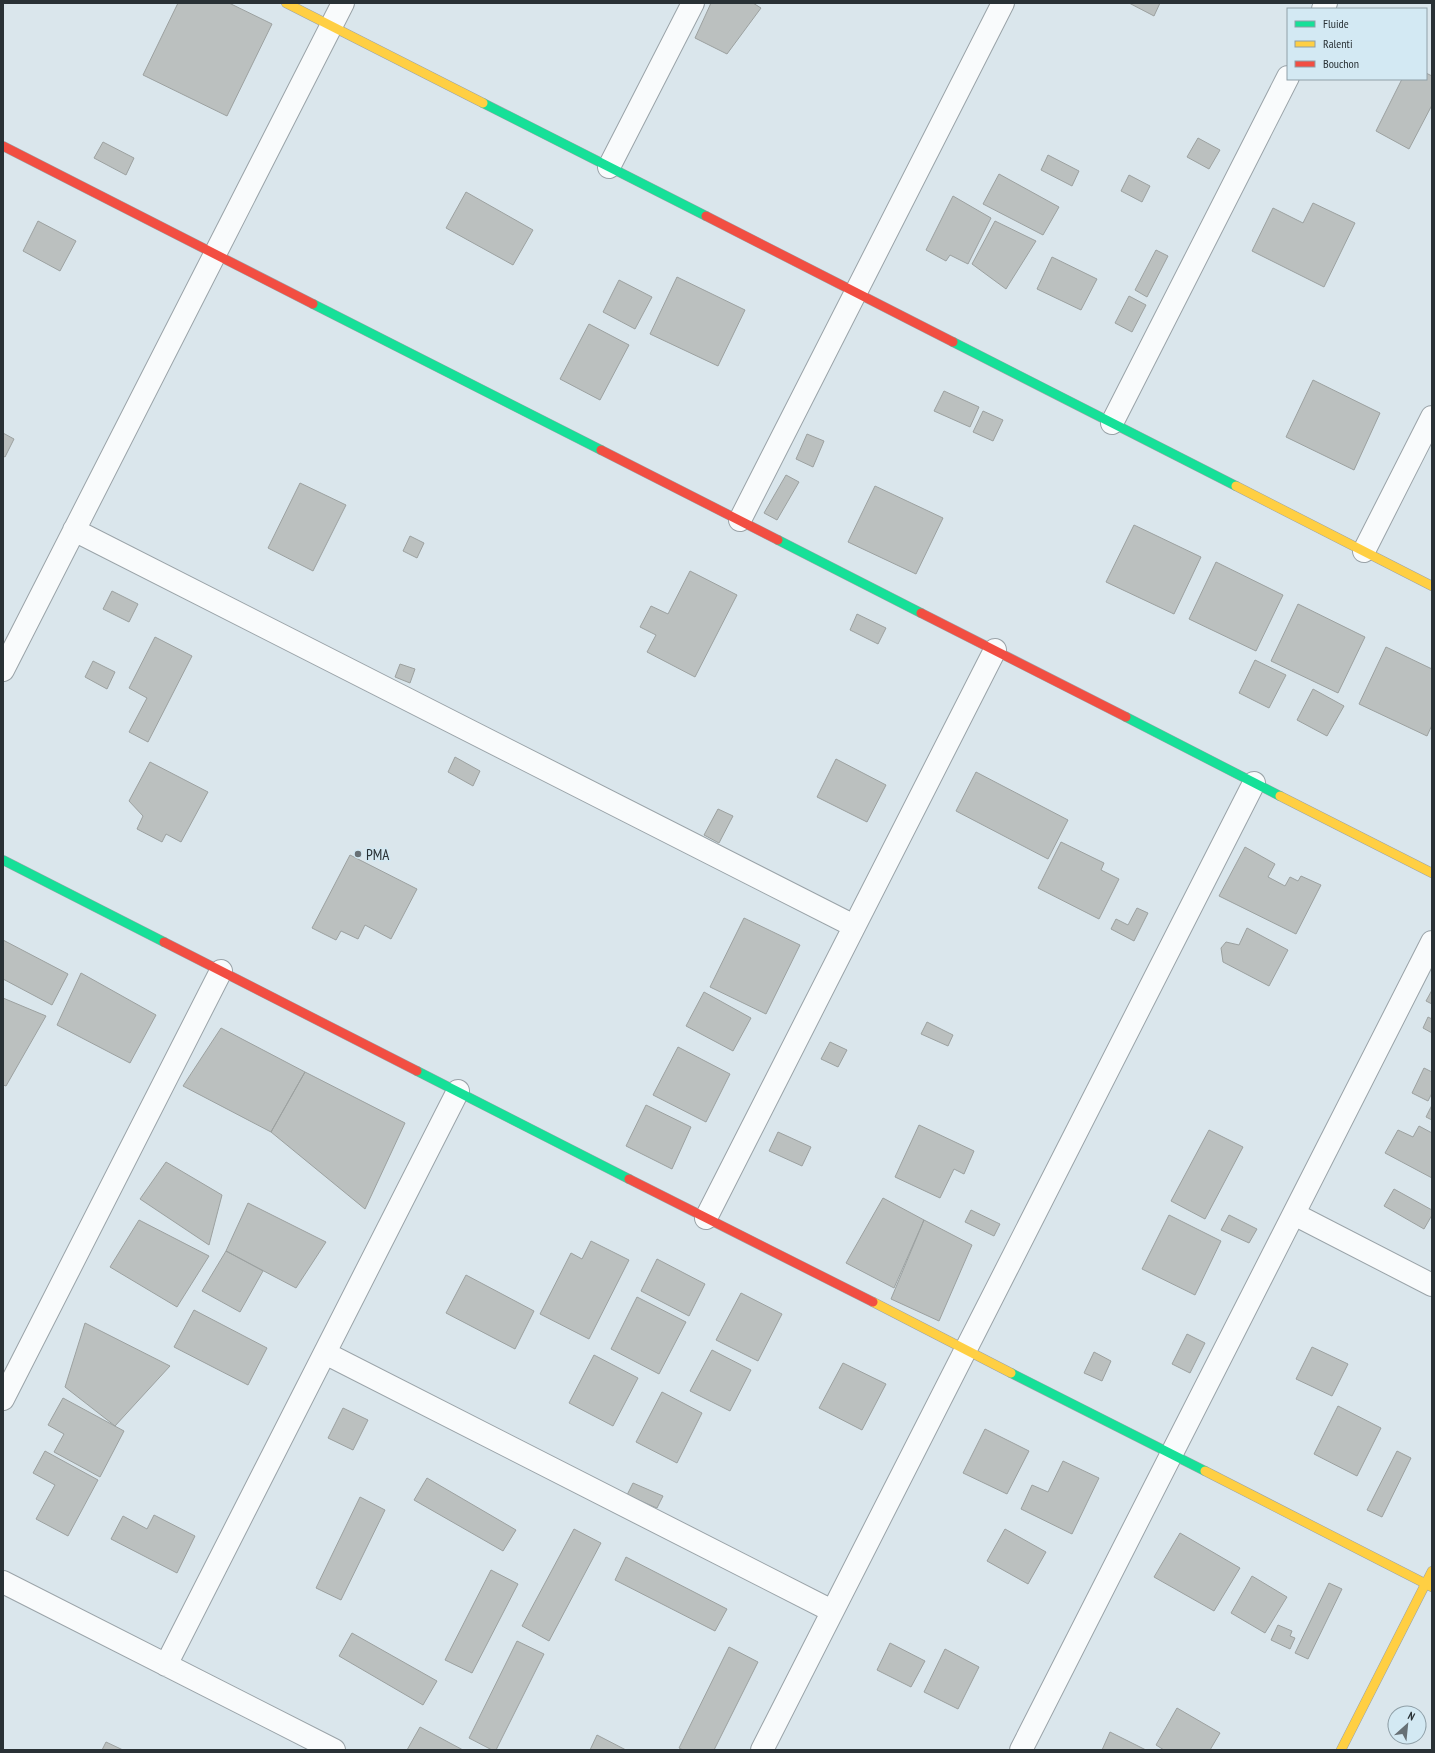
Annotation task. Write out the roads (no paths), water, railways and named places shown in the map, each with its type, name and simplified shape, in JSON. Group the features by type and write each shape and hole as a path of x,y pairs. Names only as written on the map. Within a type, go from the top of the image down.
{"street":[{"path":"286,3 1432,586"},
{"path":"3,670 343,3"},
{"path":"609,167 693,3"},
{"path":"740,520 1003,3"},
{"path":"1112,423 1287,79"},
{"path":"3,146 1432,873"},
{"path":"1364,551 1432,417"},
{"path":"74,530 854,926"},
{"path":"706,1218 995,650"},
{"path":"762,1750 1254,782"},
{"path":"3,860 1429,1585"},
{"path":"1021,1750 1432,942"},
{"path":"3,1399 221,971"},
{"path":"166,1665 458,1091"},
{"path":"1294,1214 1432,1284"},
{"path":"325,1353 832,1611"},
{"path":"1341,1750 1429,1585 1432,1570"},
{"path":"3,1582 334,1750"}],"place":[{"name":"PMA","path":"358,854"}]}
